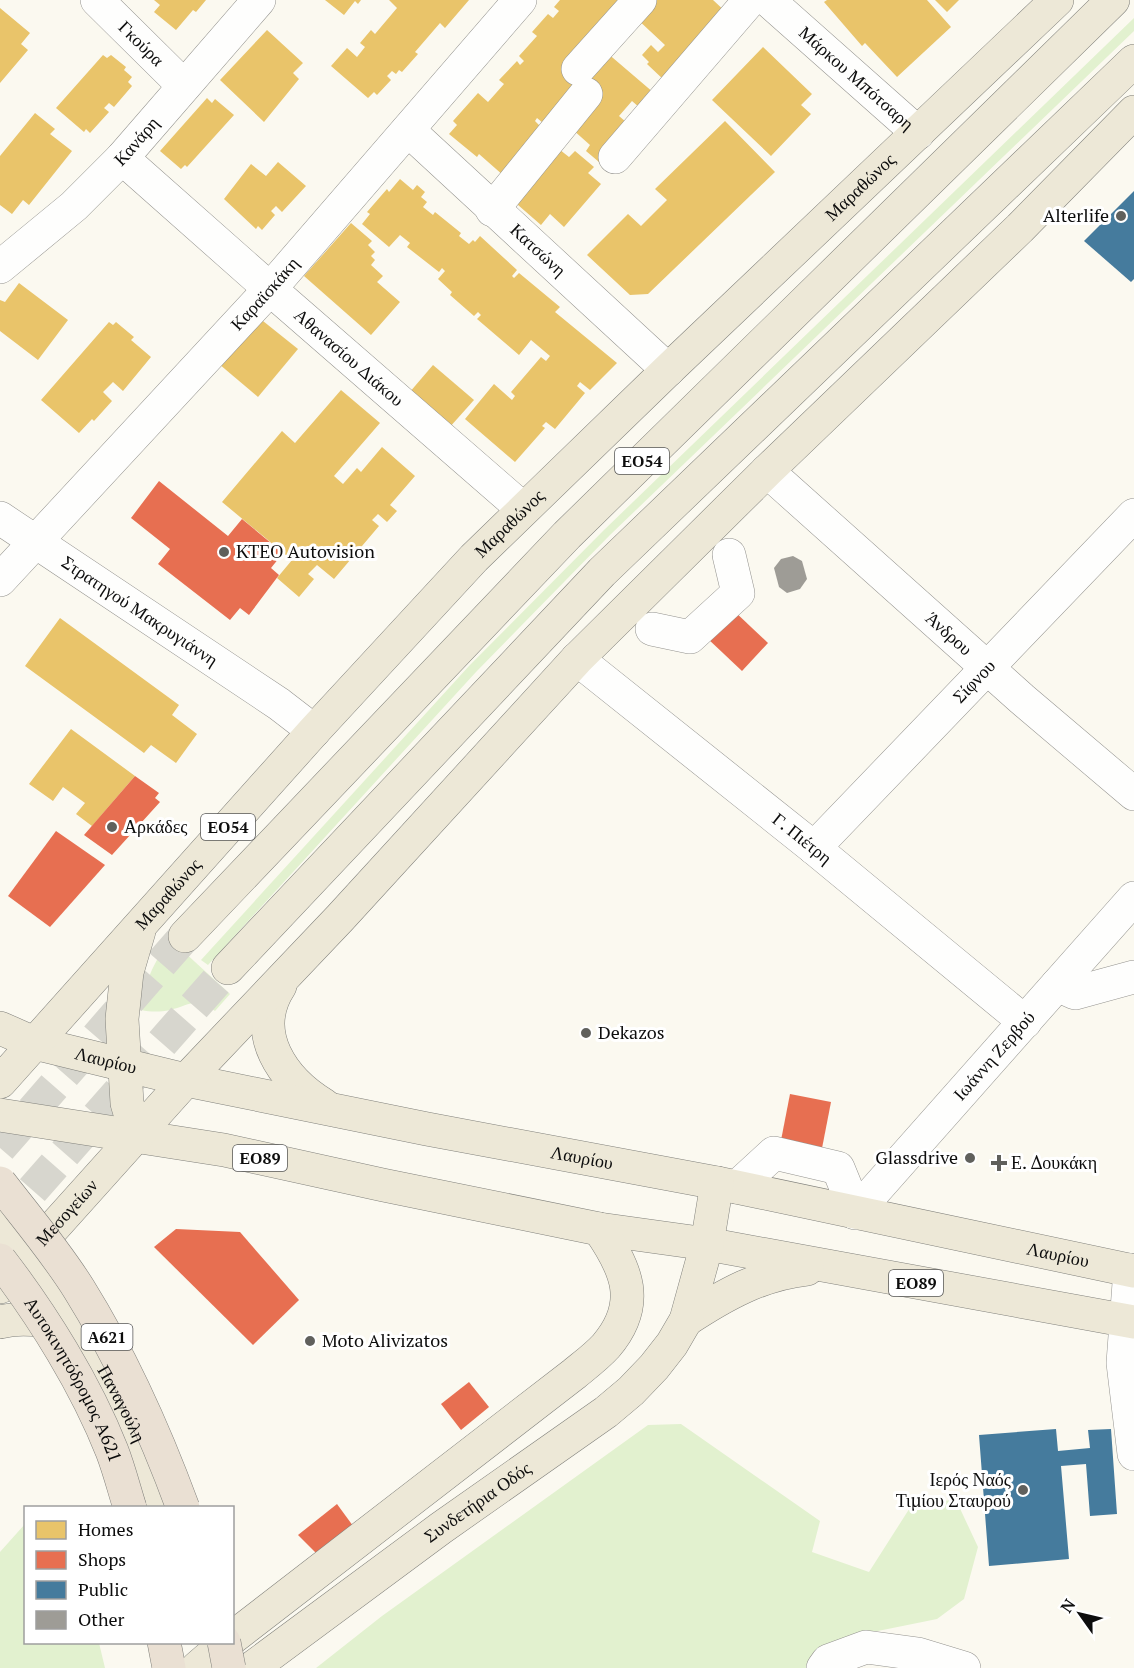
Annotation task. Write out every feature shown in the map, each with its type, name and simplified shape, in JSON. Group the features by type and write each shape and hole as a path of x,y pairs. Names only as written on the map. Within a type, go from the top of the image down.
{"highway":[{"name":"Α621","path":"0,1183 54,1252 79,1289 109,1341 134,1388 182,1506"},
{"name":"Αυτοκινητόδρομος Α621","path":"15,1258 43,1322 78,1381 112,1450 129,1506"},
{"path":"165,1644 169,1668"}],"main road":[{"name":"Μαραθώνος","path":"0,1082 314,731 474,558 1057,0"},
{"name":"ΕΟ54","path":"185,936 567,535 1113,0"},
{"name":"ΕΟ54","path":"228,968 602,573 1134,61"},
{"path":"137,1137 186,1080 348,910 577,659 767,471 1020,228 1134,112"},
{"path":"137,1137 127,1103 122,1019 127,972 141,924"},
{"path":"295,964 274,994 268,1011 266,1028 270,1043 294,1082 308,1095 330,1109"},
{"name":"Λαυρίου","path":"0,1028 34,1043 186,1080 439,1131 727,1185 1132,1271"},
{"name":"ΕΟ89","path":"0,1115 224,1150 383,1185 599,1228 707,1244 1130,1322"},
{"name":"Μεσογείων","path":"0,1287 15,1258 137,1137"},
{"path":"686,1320 707,1244 727,1185"},
{"name":"Παναγούλη","path":"0,1221 15,1258 91,1349 132,1422 164,1506"},
{"path":"234,1636 574,1374 605,1347 618,1329 626,1310 628,1290 624,1271 618,1258 599,1228"},
{"path":"686,1320 728,1293 749,1284 790,1271 828,1266"},
{"path":"0,1322 37,1320 59,1326 91,1349"},
{"name":"Συνδετήρια Οδός","path":"252,1668 441,1528 606,1412 654,1367 672,1344 686,1320"}],"street":[{"name":"Γκούρα","path":"98,0 184,86"},
{"name":"Κανάρη","path":"5,253 74,206 122,158 259,0"},
{"name":"Καραϊσκάκη","path":"0,580 270,289 520,0"},
{"path":"492,210 640,0"},
{"path":"615,157 772,3"},
{"name":"Μάρκου Μπότσαρη","path":"772,3 918,133"},
{"name":"Κατσώνη","path":"408,130 492,210 668,370"},
{"name":"Αθανασίου Διάκου","path":"122,158 523,509"},
{"name":"Άνδρου","path":"767,471 1134,794"},
{"name":"Σίφνου","path":"814,848 1134,515"},
{"name":"Στρατηγού Μακρυγιάννη","path":"0,518 279,704 314,731"},
{"path":"652,629 690,637 738,592 729,555"},
{"name":"Γ. Πιέτρη","path":"577,659 814,848 1025,1022"},
{"name":"Ιωάννη Ζερβού","path":"856,1212 1134,898"},
{"path":"1057,985 1075,993 1134,977"},
{"name":"Λαυρίου","path":"1132,1271 1130,1322 1123,1364 1134,1454"},
{"path":"823,1668 828,1661 866,1647 918,1654 964,1668"}],"green space":[{"path":"1134,18 1134,31 610,535 476,672 208,965 201,960 469,666 604,530"},
{"path":"171,940 230,994 215,1011 198,1003 163,1011 141,1010 151,973 159,956"},
{"path":"681,1424 820,1521 812,1552 869,1572 913,1503 956,1500 978,1547 964,1599 937,1619 868,1633 807,1668 316,1668 382,1616 648,1425"},
{"path":"24,1525 24,1644 99,1644 105,1668 0,1668 0,1552"}],"building: Homes":[{"path":"154,0 206,0 196,12 193,10 176,30 154,12 160,5"},
{"path":"325,0 361,0 358,4 355,1 344,15"},
{"path":"389,0 469,0 445,28 440,23 415,52 418,54 402,72 399,70 396,74 392,71 387,76 391,80 377,95 374,92 368,98 331,66 347,48 357,57 365,47 360,43 371,30 375,34 397,8"},
{"path":"560,0 627,0 580,81 543,123 537,118 535,121 541,127 504,176 479,154 477,157 449,134 457,125 453,121 478,93 488,102 504,84 499,80 517,61 520,65 524,61 519,56 537,36 532,32 548,14 553,18 559,11 554,7"},
{"path":"652,0 713,0 728,14 665,81 647,64 649,62 642,55 651,45 658,52 665,45 635,17"},
{"path":"827,0 927,0 951,27 897,77 865,43 862,46 824,2"},
{"path":"935,0 959,0 947,12"},
{"path":"0,8 30,33 21,44 28,50 0,83"},
{"path":"267,30 303,63 293,73 299,79 264,122 220,80"},
{"path":"763,47 812,94 801,105 811,114 771,156 712,100"},
{"path":"606,52 654,93 640,108 632,101 619,116 633,128 599,162 586,151 590,145 572,129 580,81"},
{"path":"103,55 107,58 111,55 126,67 124,70 132,77 128,82 132,86 114,107 109,103 104,108 109,112 90,133 86,129 84,132 56,108"},
{"path":"207,98 212,103 215,99 234,115 187,167 185,165 181,169 160,151"},
{"path":"35,113 55,129 50,134 72,151 29,205 23,200 12,214 0,205 0,156"},
{"path":"725,121 775,172 648,294 630,295 587,255 628,214 641,226 667,200 655,189"},
{"path":"555,146 569,157 575,151 594,167 588,173 601,184 564,227 550,214 541,225 510,198"},
{"path":"278,162 306,186 282,212 276,206 271,211 275,215 262,230 258,226 256,229 224,199 251,164 266,176"},
{"path":"400,179 413,190 417,185 425,192 421,197 427,202 423,207 433,215 435,212 461,233 459,236 469,244 473,240 475,242 480,236 517,270 512,276 514,278 519,273 560,307 555,312 617,363 590,390 580,382 577,386 585,393 555,429 546,422 542,426 545,428 515,462 465,419 494,384 512,400 515,396 511,392 541,357 546,361 550,356 531,340 519,355 477,319 481,315 478,312 474,316 450,295 452,292 438,279 445,271 442,268 439,272 407,247 410,243 400,235 389,247 362,224 370,214 367,212 387,189 389,192"},
{"path":"351,223 372,241 368,245 375,252 371,256 375,260 371,265 383,276 377,282 400,302 371,335 304,276"},
{"path":"19,283 68,320 38,360 0,331 0,300 5,302"},
{"path":"258,317 298,349 258,397 219,364"},
{"path":"109,322 113,325 116,322 134,337 131,340 151,357 123,391 113,382 103,392 112,401 94,421 92,419 79,433 41,400"},
{"path":"433,365 474,400 449,428 409,393"},
{"path":"341,390 380,423 334,476 343,484 357,468 361,472 382,447 415,476 390,505 397,511 387,522 378,514 372,520 379,526 334,579 317,565 308,574 314,579 299,597 277,578 292,560 222,502 282,431 295,443"},
{"path":"60,618 179,705 172,715 197,734 176,763 151,745 144,753 25,666"},
{"path":"71,729 135,776 92,826 76,814 85,803 63,787 53,801 29,784"}],"building: Shops":[{"name":"ΚΤΕΟ Autovision","path":"159,481 228,536 242,519 283,553 271,568 279,575 249,615 240,608 230,620 158,564 170,549 131,518"},
{"path":"715,593 768,643 742,671 689,621"},
{"path":"135,776 159,793 155,798 160,802 112,855 84,835"},
{"path":"56,831 105,865 50,927 8,896"},
{"path":"790,1094 831,1102 817,1174 776,1166"},
{"path":"176,1229 240,1232 299,1300 253,1345 154,1247"},
{"path":"469,1382 489,1407 461,1430 441,1404"},
{"path":"337,1504 356,1530 320,1557 298,1535"}],"building: Public":[{"name":"Alterlife","path":"1134,191 1134,279 1131,282 1084,241"},
{"name":"Ιερός Ναός Τιμίου Σταυρού","path":"1056,1429 1058,1451 1090,1448 1088,1430 1111,1429 1117,1514 1090,1516 1086,1464 1061,1466 1069,1559 989,1566 979,1435"}],"building: Other":[{"path":"793,556 802,561 807,579 800,589 787,593 779,587 774,568 781,559"}],"tunnel":[{"path":"0,1148 185,936"},
{"path":"0,1227 228,968"}],"place":[{"name":"Alterlife","path":"1121,216"},
{"name":"ΚΤΕΟ Autovision","path":"224,552"},
{"name":"Αρκάδες","path":"112,827"},
{"name":"Dekazos","path":"586,1033"},
{"name":"Glassdrive","path":"970,1158"},
{"name":"Ε. Δουκάκη","path":"999,1163"},
{"name":"Moto Alivizatos","path":"310,1341"},
{"name":"Ιερός Ναός Τιμίου Σταυρού","path":"1023,1490"}]}
